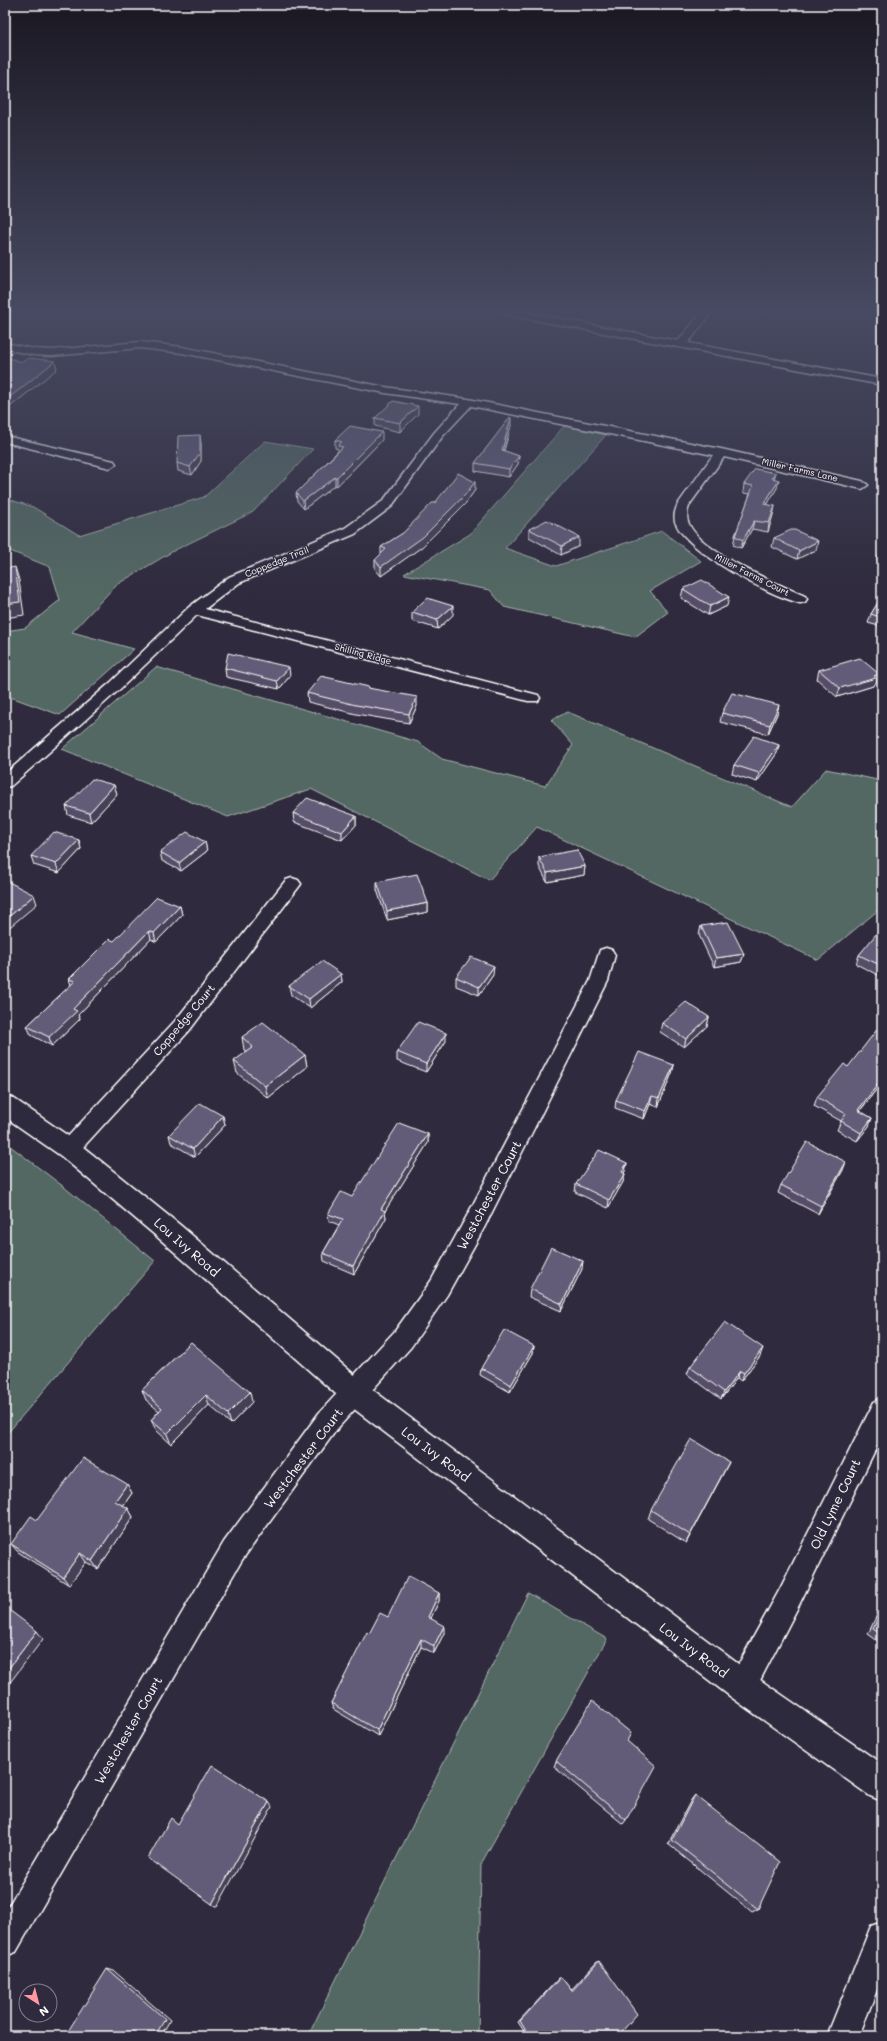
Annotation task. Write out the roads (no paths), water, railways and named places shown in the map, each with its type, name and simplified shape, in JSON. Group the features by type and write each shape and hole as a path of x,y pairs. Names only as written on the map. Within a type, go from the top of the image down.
{"street":[{"name":"Coppedge Trail","path":"5,782 115,686 194,610 234,580 252,571 330,540 370,518 387,504 438,435 463,407"},
{"name":"Miller Farms Lane","path":"495,407 721,452 862,485"},
{"path":"5,439 110,464"},
{"name":"Miller Farms Court","path":"721,452 685,502 681,511 681,521 694,541 704,550 800,599"},
{"name":"Shilling Ridge","path":"194,610 533,698"},
{"name":"Coppedge Court","path":"69,1149 182,1026 292,884"},
{"name":"Westchester Court","path":"5,1941 233,1551 328,1421 403,1339 439,1288 476,1221 599,981 606,955"},
{"name":"Lou Ivy Road","path":"5,1105 69,1149 171,1233 355,1393 742,1686 882,1784"},
{"name":"Old Lyme Court","path":"742,1686 789,1598 882,1410"},
{"path":"843,2036 882,1937"}]}
